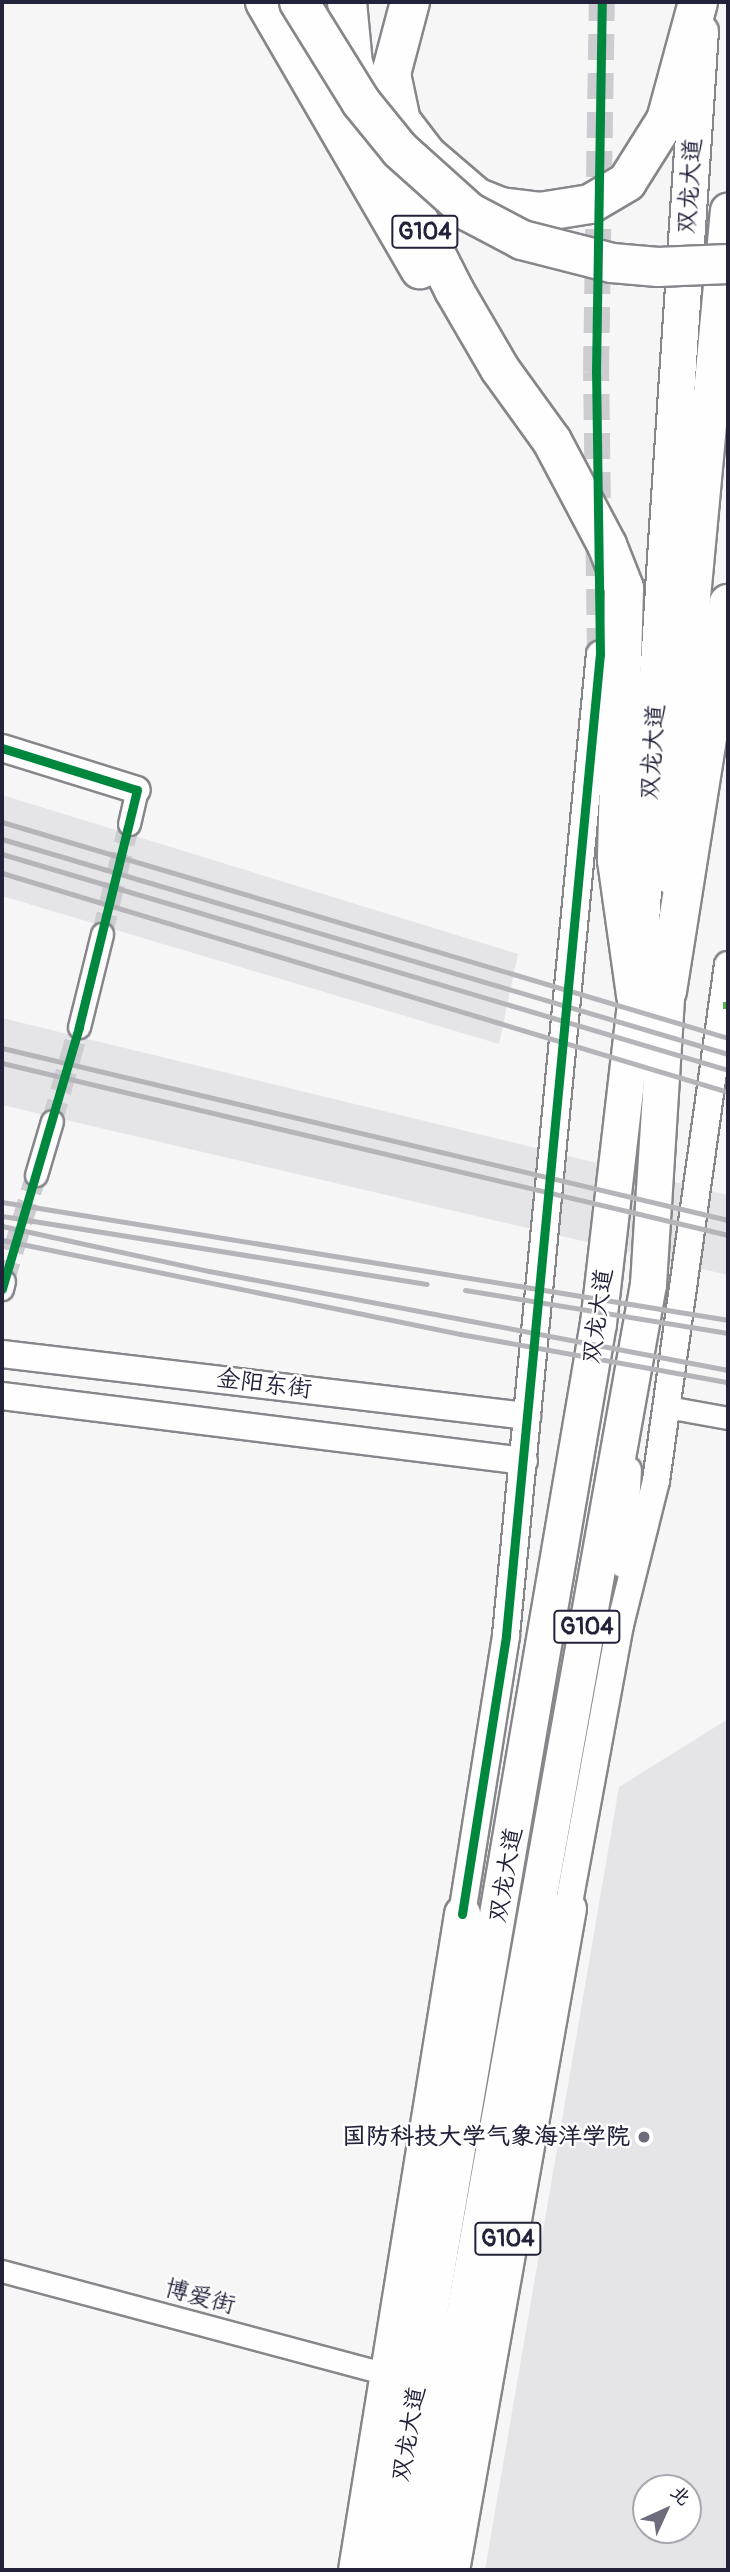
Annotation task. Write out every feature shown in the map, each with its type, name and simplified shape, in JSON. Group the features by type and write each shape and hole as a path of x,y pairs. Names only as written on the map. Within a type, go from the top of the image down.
{"highway":[{"path":"265,2 417,265 482,354 517,393"},
{"path":"299,2 362,102 400,150 469,212 522,240 577,256 659,267 728,264"},
{"name":"G104","path":"347,2 353,64 397,177 454,290 517,393 552,440 607,545 624,588 617,860 651,993"},
{"path":"410,2 390,74 401,121 426,155 476,197 500,207 540,212 590,204 627,182 666,120 700,2"},
{"name":"双龙大道","path":"385,2570 455,2255 648,1284 651,993 700,2"},
{"name":"双龙大道","path":"418,2570 455,2255 651,993 676,769 728,210"},
{"name":"G104","path":"651,993 728,604"},
{"name":"G104","path":"451,2570 568,1908"},
{"name":"双龙大道","path":"356,2570 462,1914"}],"street":[{"path":"462,1914 493,1726 524,1461 600,654"},
{"path":"2,748 137,790 129,824"},
{"path":"79,1027 102,934"},
{"path":"568,1908 620,1625 656,1480 728,965"},
{"path":"36,1175 52,1121"},
{"name":"金阳东街","path":"2,1354 527,1416"},
{"path":"620,1625 633,1367"},
{"name":"金阳东街","path":"2,1396 524,1461"},
{"path":"667,1407 728,1418"},
{"name":"博爱街","path":"2,2271 386,2374"}],"shaded area":[{"path":"2,795 518,954 499,1044 2,896"},
{"path":"2,1018 728,1195 728,1275 2,1105"},
{"name":"国防科技大学气象海洋学院","path":"728,1719 728,2570 485,2570 619,1787"}],"tunnel":[{"path":"600,654 596,372 602,2"},
{"path":"102,934 129,824"},
{"path":"52,1121 79,1027"},
{"path":"4,1281 36,1175"}],"railway":[{"path":"2,822 728,1038"},
{"path":"2,839 728,1054"},
{"path":"2,854 728,1070"},
{"path":"2,873 728,1092"},
{"path":"2,1048 728,1220"},
{"path":"2,1063 728,1235"},
{"path":"2,1202 728,1320"},
{"path":"2,1216 427,1284"},
{"path":"2,1226 209,1271 728,1370"},
{"path":"2,1240 460,1334 728,1382"},
{"path":"465,1290 728,1333"}],"marked path":[{"path":"723,1005 728,1005"}],"cycle path":[{"path":"462,1914 506,1635 600,654 596,372 602,2"},
{"path":"2,748 137,790 79,1027 2,1289"}],"place":[{"name":"国防科技大学气象海洋学院","path":"644,2137"}]}
